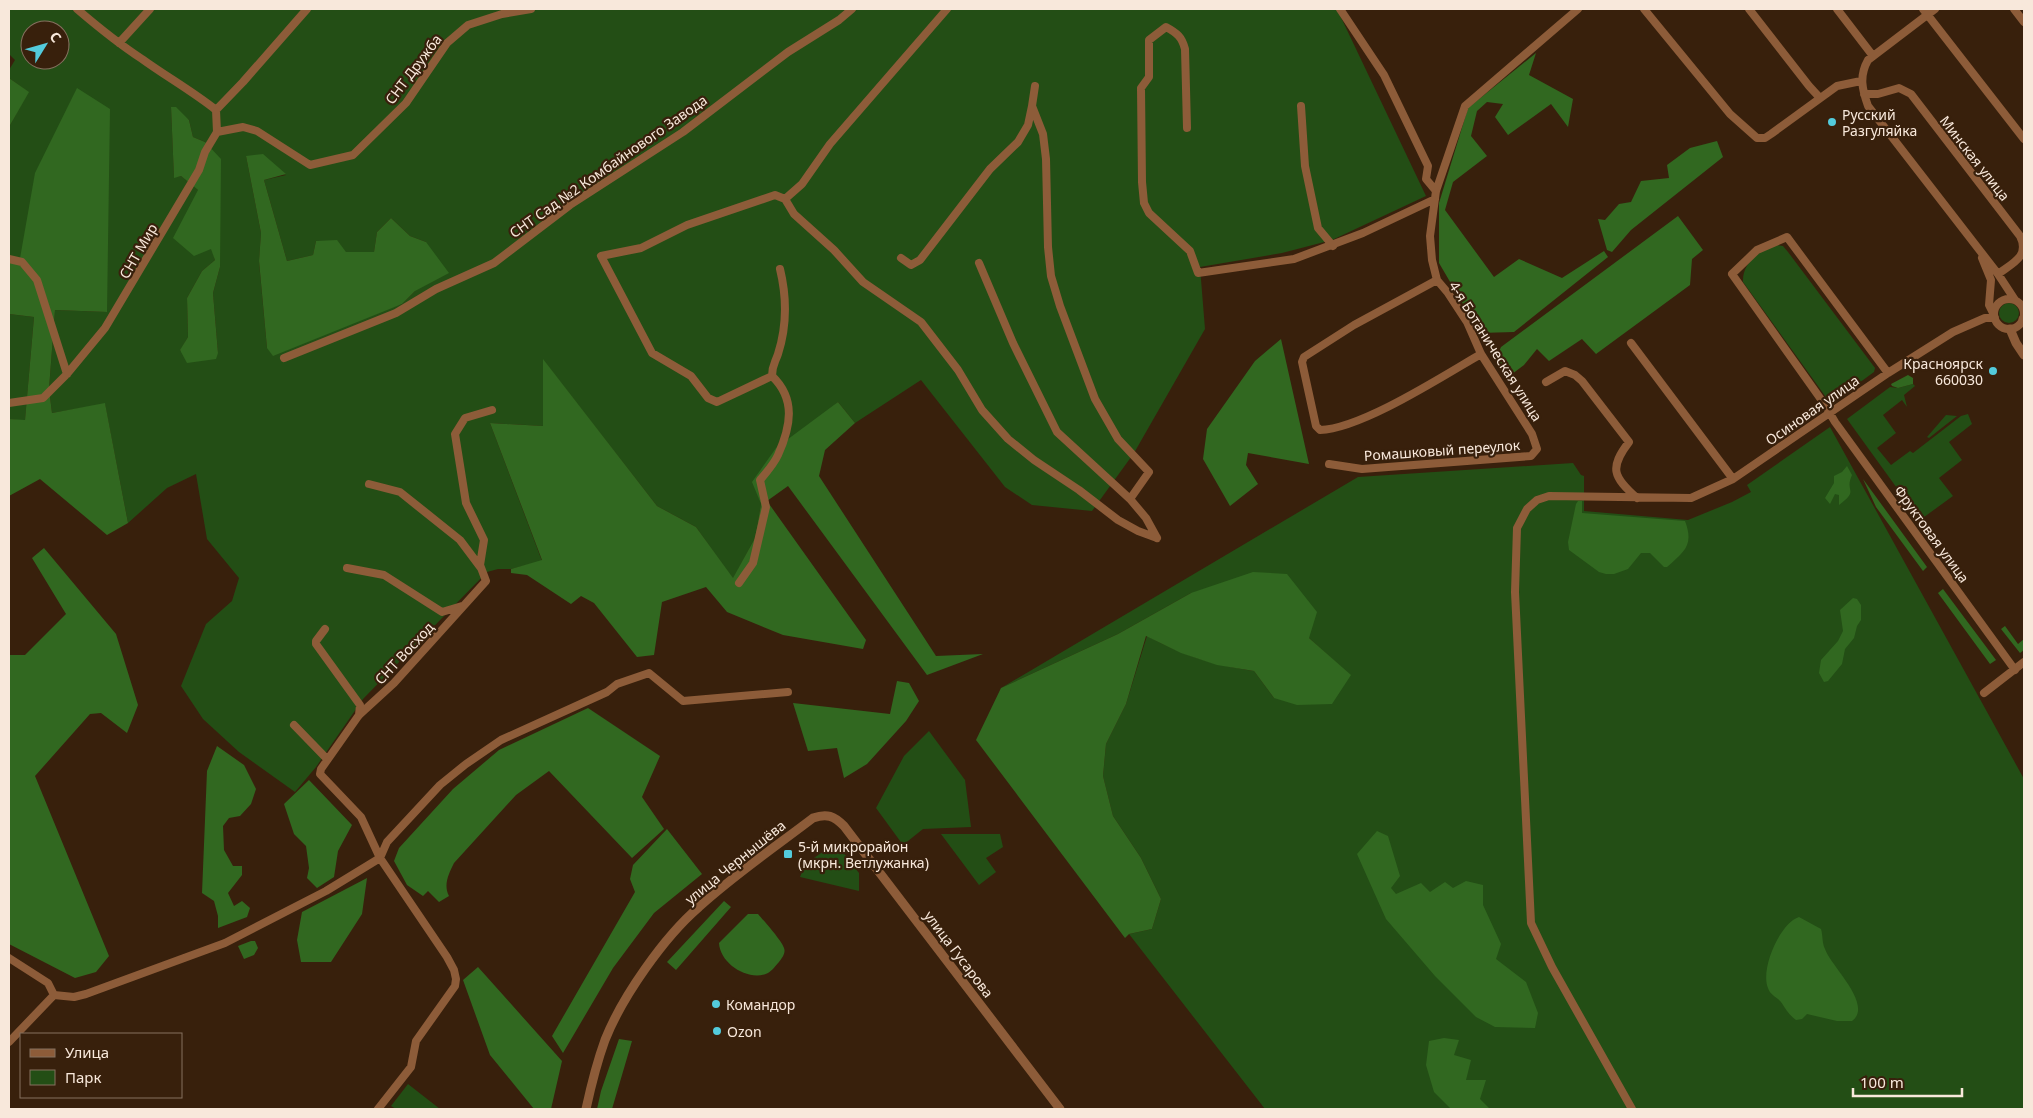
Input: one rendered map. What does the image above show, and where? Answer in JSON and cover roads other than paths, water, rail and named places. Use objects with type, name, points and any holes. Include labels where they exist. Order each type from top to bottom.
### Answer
[{"type":"street","points":[[78,9],[119,43],[169,78],[189,89],[216,110]]},
{"type":"street","points":[[119,43],[150,9]]},
{"type":"street","points":[[217,132],[216,110],[243,82],[306,9]]},
{"type":"street","name":"СНТ Дружба","points":[[217,132],[243,126],[256,131],[310,165],[353,155],[406,103],[447,43],[468,25],[502,14],[531,9]]},
{"type":"street","name":"СНТ Сад №2 Комбайнового Завода","points":[[284,358],[396,314],[436,290],[494,263],[570,205],[683,132],[766,68],[839,20],[852,9]]},
{"type":"street","points":[[785,199],[802,184],[830,144],[947,9]]},
{"type":"street","points":[[1187,128],[1185,49],[1178,33],[1166,27],[1149,40],[1149,76],[1141,88],[1144,203],[1149,212],[1190,251],[1198,273],[1294,259],[1333,246],[1435,195],[1426,179],[1428,166],[1384,75],[1340,9]]},
{"type":"street","name":"4-я Ботаническая улица","points":[[1532,434],[1481,354],[1467,322],[1437,280],[1432,260],[1430,236],[1435,195],[1465,106],[1578,9]]},
{"type":"street","points":[[1644,9],[1730,114],[1757,138],[1765,138],[1837,86],[1861,81]]},
{"type":"street","points":[[1749,9],[1820,98]]},
{"type":"street","points":[[1837,9],[1873,56]]},
{"type":"street","points":[[1936,9],[1926,12],[1868,60],[1863,69],[1861,81],[1868,106],[1980,250],[2020,302],[2024,311],[2024,319],[2019,324],[2010,328],[2001,326],[1994,317],[1989,305],[1990,280],[1980,250]]},
{"type":"street","points":[[2014,9],[2024,22]]},
{"type":"street","points":[[1926,12],[2024,139]]},
{"type":"street","points":[[901,258],[911,265],[920,260],[990,169],[1018,142],[1028,125],[1035,86]]},
{"type":"street","name":"Минская улица","points":[[1864,94],[1878,94],[1899,88],[1911,94],[2020,236],[2024,247],[2021,255],[1998,274]]},
{"type":"street","points":[[1032,106],[1043,134],[1046,159],[1049,257],[1051,276],[1060,306],[1095,399],[1118,439],[1149,472],[1130,499]]},
{"type":"street","points":[[1301,106],[1305,166],[1318,228],[1333,246]]},
{"type":"street","name":"СНТ Мир","points":[[9,403],[43,398],[67,374],[105,328],[199,170],[205,152],[217,132]]},
{"type":"street","points":[[772,376],[717,402],[708,398],[691,376],[652,353],[601,256],[641,248],[688,225],[775,195],[785,199],[794,214],[834,250],[863,282],[921,322],[958,370],[982,410],[1008,439],[1118,520],[1138,531],[1157,538],[1146,518],[1130,499],[1057,432],[1013,343],[979,263]]},
{"type":"street","name":"Фруктовая улица","points":[[1888,373],[1787,237],[1757,250],[1732,274],[1835,422],[2015,670]]},
{"type":"street","points":[[9,259],[22,262],[37,280],[67,374]]},
{"type":"street","points":[[740,583],[753,562],[766,507],[760,480],[778,456],[789,418],[787,396],[772,376],[772,365],[778,356],[786,315],[786,292],[780,269]]},
{"type":"street","points":[[1437,280],[1354,325],[1304,357],[1302,362],[1306,385],[1316,426],[1320,430],[1328,430],[1349,424],[1373,413],[1481,354]]},
{"type":"street","points":[[1994,317],[1995,308],[2000,302],[2007,299],[2020,302]]},
{"type":"street","name":"Осиновая улица","points":[[1632,1109],[1552,967],[1531,923],[1516,592],[1516,528],[1526,509],[1537,500],[1549,496],[1691,498],[1734,479],[1888,373],[1953,332],[1985,318],[1994,317]]},
{"type":"street","points":[[2010,328],[2016,343],[2024,355]]},
{"type":"street","points":[[1631,343],[1734,479]]},
{"type":"street","points":[[1546,382],[1565,371],[1582,381],[1629,442],[1619,455],[1616,466],[1619,480],[1637,498]]},
{"type":"street","name":"СНТ Восход","points":[[327,759],[359,715],[394,682],[486,581],[480,565],[484,540],[466,503],[455,434],[465,418],[492,410]]},
{"type":"street","name":"Ромашковый переулок","points":[[1329,464],[1362,469],[1532,456],[1538,449],[1532,434]]},
{"type":"street","points":[[369,484],[400,492],[460,540],[480,565]]},
{"type":"street","name":"СНТ Восход","points":[[347,568],[384,575],[442,612],[464,606]]},
{"type":"street","points":[[325,629],[316,641],[316,644],[360,705],[359,715]]},
{"type":"street","points":[[1984,693],[2024,662]]},
{"type":"street","points":[[54,995],[74,997],[86,994],[224,943],[326,891],[380,858],[387,842],[440,785],[466,764],[501,740],[607,692],[617,684],[649,673],[683,701],[788,692]]},
{"type":"street","points":[[294,725],[327,759],[320,774],[361,817],[380,858],[447,957],[456,979],[455,986],[416,1041],[411,1067],[378,1109]]},
{"type":"street","name":"улица Чернышёва","points":[[586,1109],[606,1039],[623,1005],[671,936],[698,907],[813,818],[828,814],[836,818]]},
{"type":"street","name":"улица Гусарова","points":[[836,818],[1060,1109]]},
{"type":"street","points":[[9,958],[48,983],[54,995]]},
{"type":"street","points":[[9,1042],[54,995]]},
{"type":"place","name":"Русский Разгуляйка","points":[[1832,122]]},
{"type":"place","name":"Красноярск 660030","points":[[1993,371]]},
{"type":"place","name":"5-й микрорайон (мкрн. Ветлужанка)","points":[[788,854]]},
{"type":"place","name":"Командор","points":[[716,1004]]},
{"type":"place","name":"Ozon","points":[[717,1031]]}]
